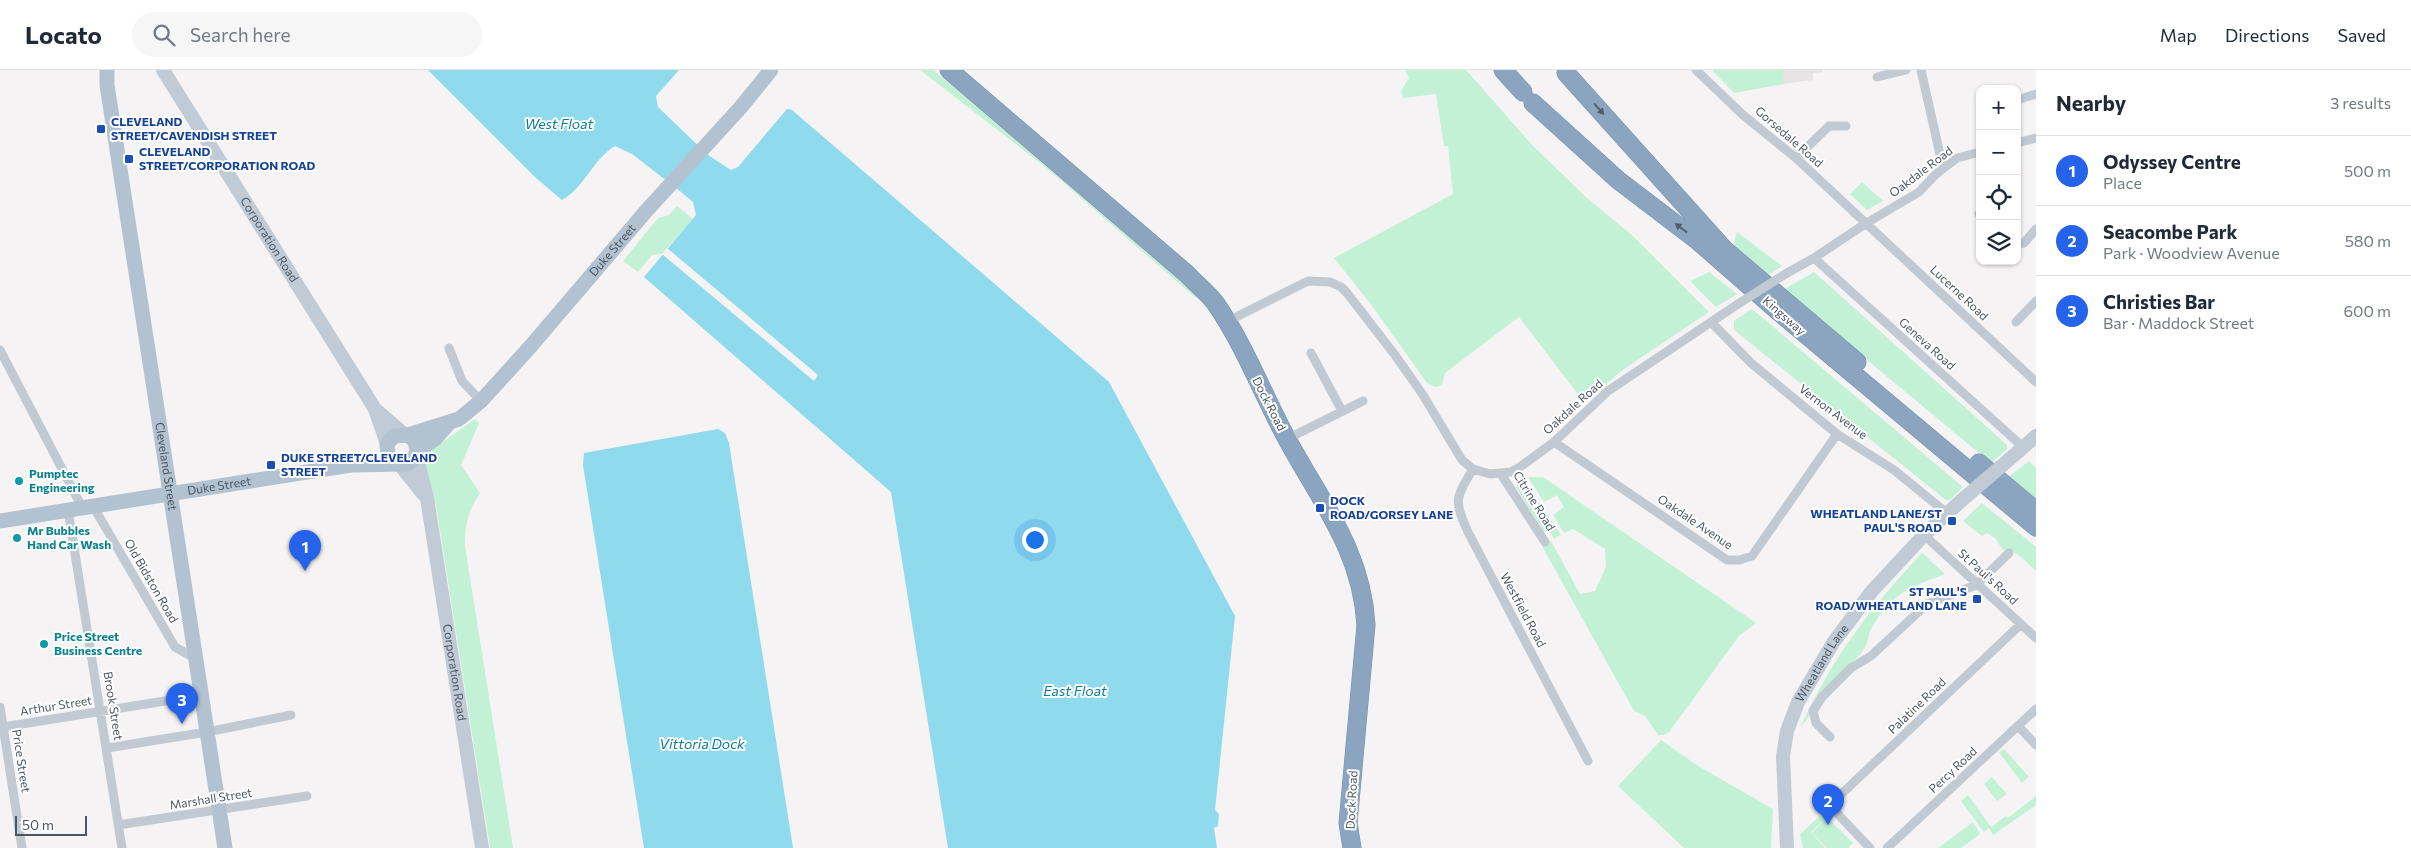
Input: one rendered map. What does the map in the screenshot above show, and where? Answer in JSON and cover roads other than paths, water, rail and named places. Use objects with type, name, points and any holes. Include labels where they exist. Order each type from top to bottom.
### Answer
[{"type":"highway","name":"Dock Road","points":[[949,70],[1187,274],[1215,303],[1287,439],[1323,499],[1352,556],[1364,599],[1366,625],[1348,823],[1352,848]]},
{"type":"highway","name":"Kingsway","points":[[1503,70],[1528,97],[1618,180],[1698,241],[1778,311],[2036,527]]},
{"type":"highway","name":"Kingsway","points":[[1566,73],[1725,250],[2036,511]]},
{"type":"main road","name":"Cleveland Street","points":[[102,70],[107,77],[225,848]]},
{"type":"main road","name":"Corporation Road","points":[[163,70],[375,409],[386,446]]},
{"type":"main road","name":"Duke Street","points":[[406,434],[448,424],[459,419],[481,401],[530,347],[647,210],[741,107],[771,70]]},
{"type":"main road","name":"Corporation Road","points":[[375,409],[406,434]]},
{"type":"main road","name":"Duke Street","points":[[417,453],[448,424]]},
{"type":"main road","points":[[398,465],[411,462],[417,453],[415,441],[406,434],[394,436],[386,446],[388,458],[398,465],[427,498]]},
{"type":"main road","name":"Wheatland Lane","points":[[1787,848],[1783,756],[1787,731],[1798,702],[1833,643],[1872,591],[1924,535],[2036,436]]},
{"type":"main road","name":"Duke Street","points":[[350,465],[386,446]]},
{"type":"main road","name":"Corporation Road","points":[[417,453],[427,498],[482,848]]},
{"type":"main road","name":"Duke Street","points":[[0,521],[350,465],[398,465]]},
{"type":"street","name":"Gorsedale Road","points":[[1696,70],[1743,115],[1796,158],[1865,224]]},
{"type":"street","points":[[1877,77],[1906,70]]},
{"type":"street","points":[[1921,70],[1943,168]]},
{"type":"street","points":[[2021,99],[2036,94]]},
{"type":"street","points":[[1796,158],[1829,126],[1846,126]]},
{"type":"street","points":[[2021,142],[2036,138]]},
{"type":"street","name":"Oakdale Road","points":[[1501,474],[1511,472],[1520,467],[1554,442],[1608,391],[1738,304],[1918,192],[1943,168],[1957,158],[1976,153]]},
{"type":"street","name":"Lucerne Road","points":[[1865,224],[2036,382]]},
{"type":"street","points":[[2021,243],[2036,229]]},
{"type":"street","name":"Geneva Road","points":[[1814,258],[2021,449]]},
{"type":"street","points":[[1226,322],[1308,281],[1319,280],[1341,287],[1395,355],[1423,395],[1452,447],[1462,460],[1472,469],[1501,474]]},
{"type":"street","points":[[2016,322],[2036,301]]},
{"type":"street","name":"Vernon Avenue","points":[[1711,322],[1751,363],[1838,434],[1894,470],[1948,514]]},
{"type":"street","points":[[449,348],[462,382],[481,401]]},
{"type":"street","name":"Old Bidston Road","points":[[0,350],[81,508],[175,647],[196,659]]},
{"type":"street","points":[[1311,353],[1342,411]]},
{"type":"street","points":[[1287,439],[1364,401]]},
{"type":"street","name":"Oakdale Avenue","points":[[1554,442],[1727,560],[1740,560],[1752,556],[1838,434]]},
{"type":"street","name":"Westfield Road","points":[[1472,469],[1457,498],[1457,508],[1588,761]]},
{"type":"street","name":"Citrine Road","points":[[1501,474],[1544,542]]},
{"type":"street","name":"Brook Street","points":[[81,508],[101,711],[122,848]]},
{"type":"street","name":"St Paul's Road","points":[[1924,535],[2036,638]]},
{"type":"street","points":[[1830,737],[1816,723],[1814,711],[1822,697],[1851,668],[1871,656],[1927,604],[1976,584],[2009,552]]},
{"type":"street","name":"Palatine Road","points":[[1870,848],[1832,806],[1833,802],[2021,624]]},
{"type":"street","name":"Arthur Street","points":[[2,723],[101,711],[202,694]]},
{"type":"street","name":"Price Street","points":[[0,707],[22,848]]},
{"type":"street","name":"Percy Road","points":[[1887,848],[2036,709]]},
{"type":"street","points":[[107,748],[207,732],[291,715]]},
{"type":"street","points":[[2018,726],[2036,745]]},
{"type":"street","name":"Marshall Street","points":[[118,825],[307,796]]},
{"type":"water","name":"East Float","points":[[428,70],[679,70],[656,96],[658,107],[708,155],[731,170],[738,167],[787,109],[792,110],[1109,382],[1235,616],[1215,810],[1219,814],[1218,826],[1214,828],[1217,848],[948,848],[891,492],[644,277],[696,215],[693,202],[632,154],[615,146],[601,158],[577,188],[562,200],[536,178]]},
{"type":"water","name":"Vittoria Dock","points":[[718,429],[725,433],[729,443],[793,848],[644,848],[583,465],[584,453]]},
{"type":"place","name":"CLEVELAND STREET/CAVENDISH STREET","points":[[101,129]]},
{"type":"place","name":"CLEVELAND STREET/CORPORATION ROAD","points":[[129,159]]},
{"type":"place","name":"DUKE STREET/CLEVELAND STREET","points":[[271,465]]},
{"type":"place","name":"Pumptec Engineering","points":[[19,481]]},
{"type":"place","name":"DOCK ROAD/GORSEY LANE","points":[[1320,508]]},
{"type":"place","name":"WHEATLAND LANE/ST PAUL'S ROAD","points":[[1952,521]]},
{"type":"place","name":"Mr Bubbles Hand Car Wash","points":[[17,538]]},
{"type":"place","name":"Odyssey Centre","points":[[305,571]]},
{"type":"place","name":"ST PAUL'S ROAD/WHEATLAND LANE","points":[[1977,599]]},
{"type":"place","name":"Price Street Business Centre","points":[[44,644]]},
{"type":"place","name":"Christies Bar","points":[[182,724]]},
{"type":"place","name":"Seacombe Park","points":[[1828,825]]},
{"type":"water label","name":"West Float","points":[[559,124]]}]
